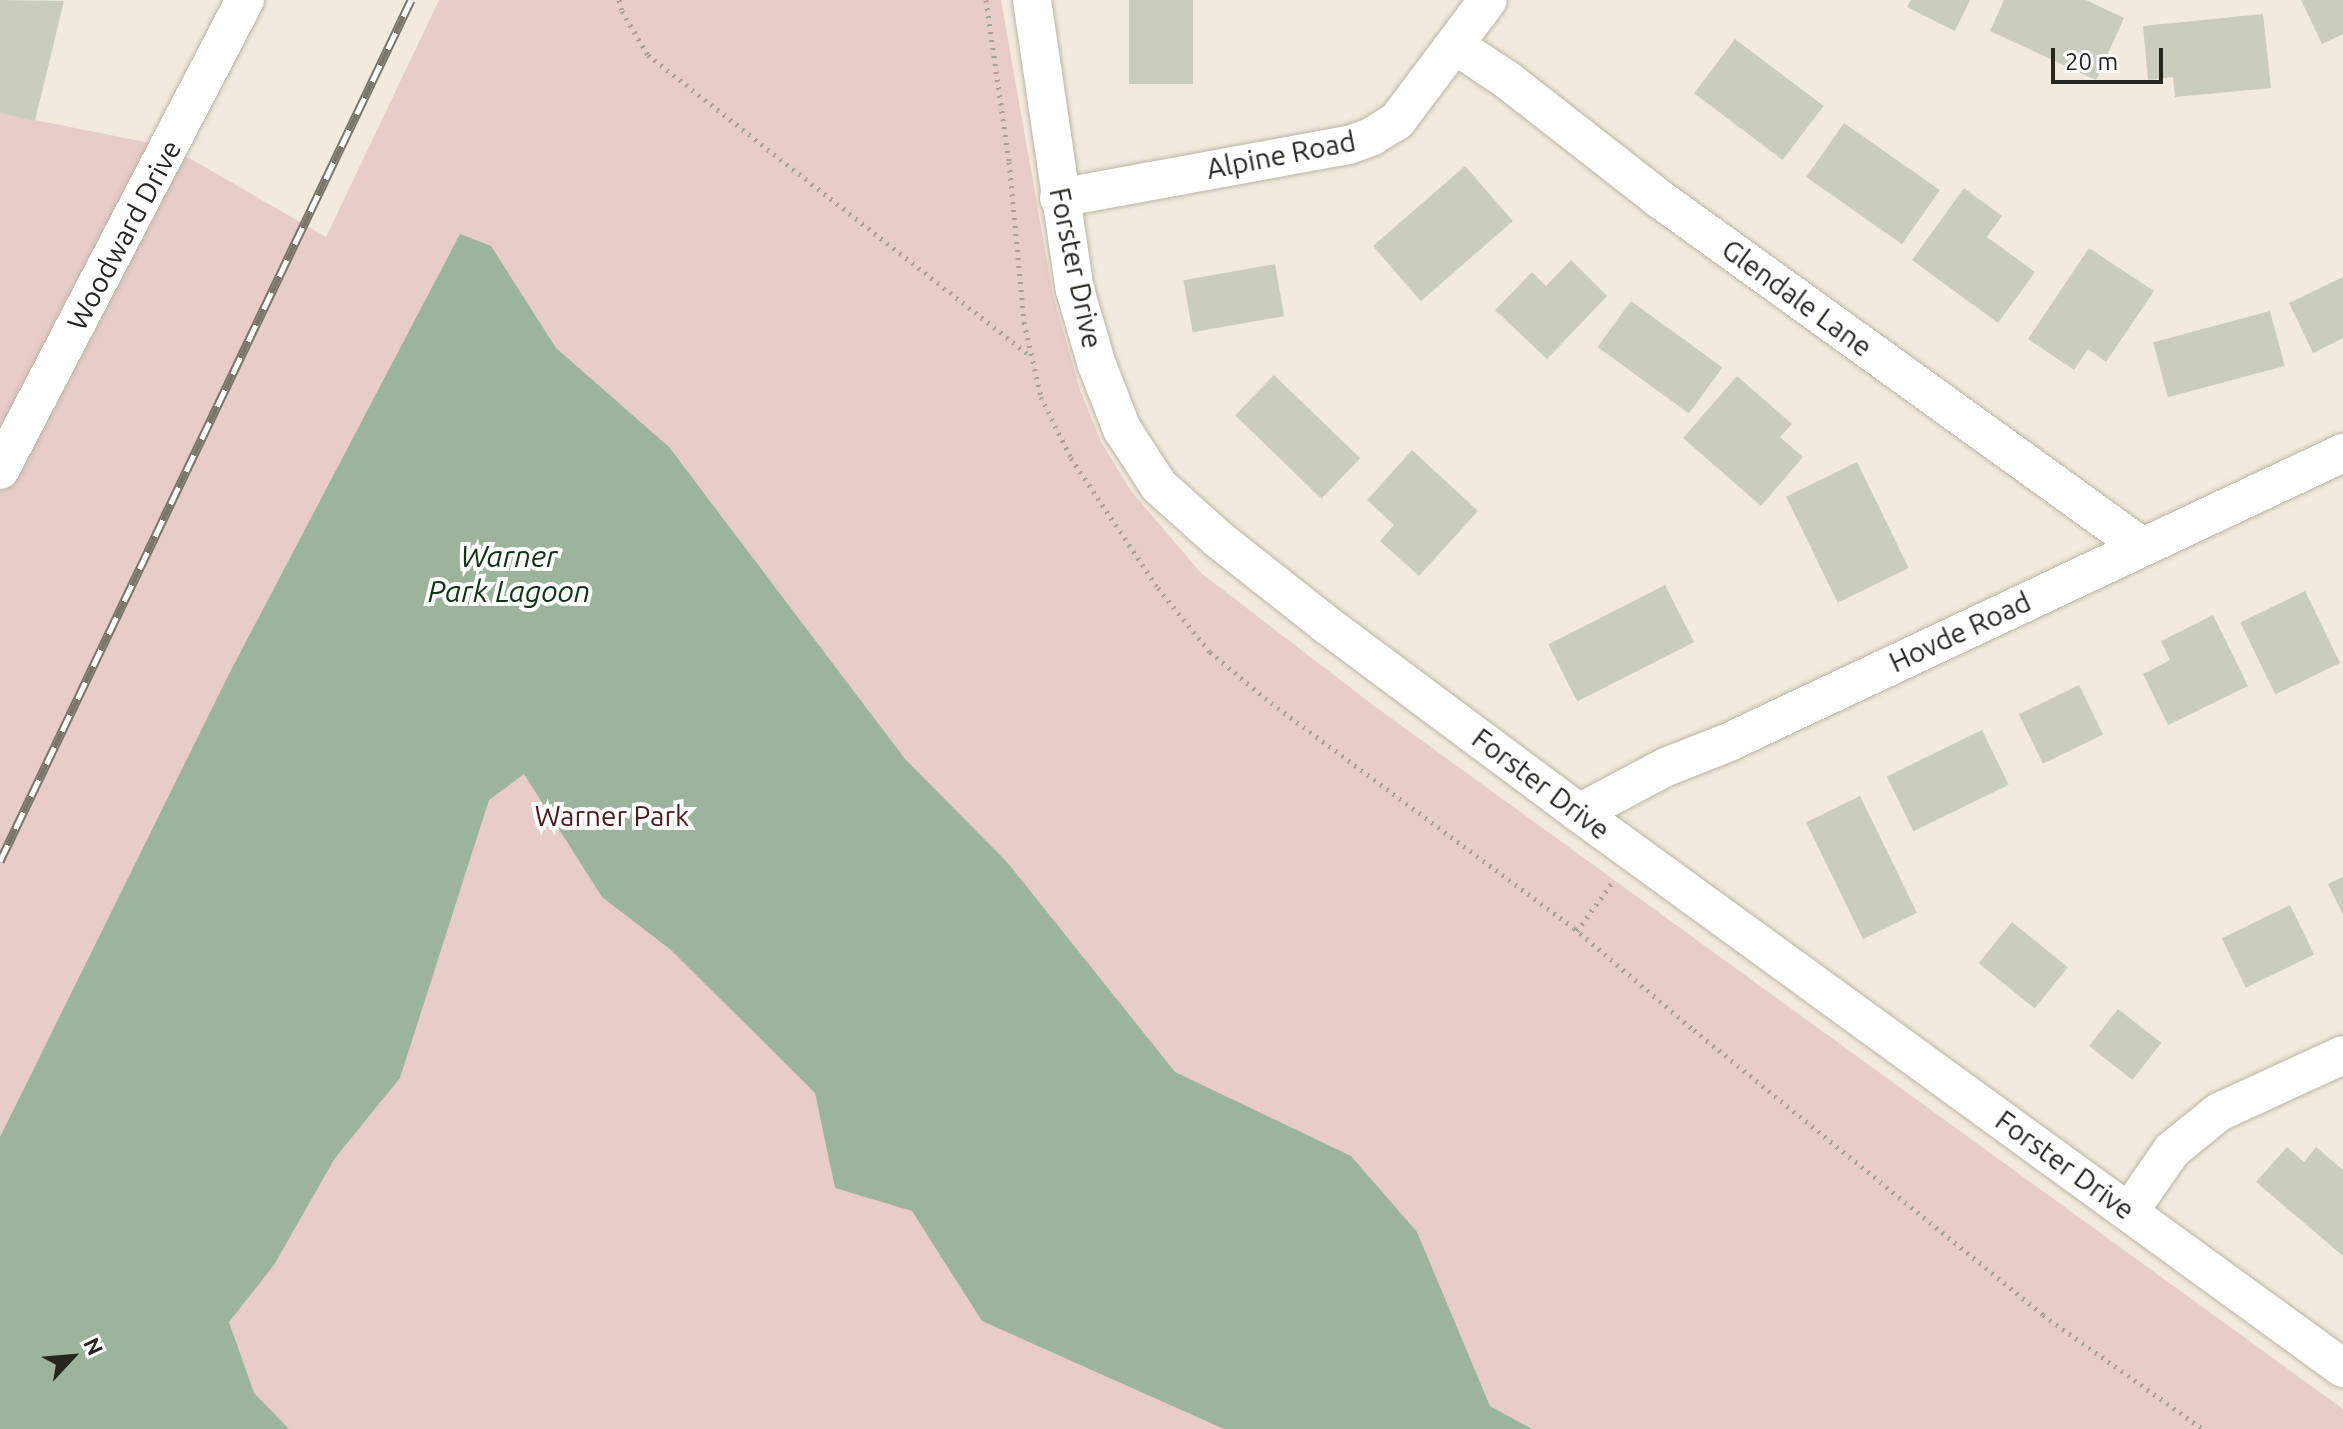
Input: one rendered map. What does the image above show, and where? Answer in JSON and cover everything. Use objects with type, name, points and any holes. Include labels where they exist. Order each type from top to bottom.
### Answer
[{"type":"street","name":"Woodward Drive","points":[[0,470],[245,0]]},
{"type":"street","name":"Forster Drive","points":[[1032,0],[1075,290],[1097,365],[1122,429],[1159,486],[1218,539],[1327,625],[1579,813],[2343,1368]]},
{"type":"street","name":"Alpine Road","points":[[1059,198],[1349,145],[1371,137],[1397,121],[1488,0]]},
{"type":"street","name":"Glendale Lane","points":[[1456,46],[1506,79],[1661,200],[2141,546]]},
{"type":"street","name":"Hovde Road","points":[[1579,813],[1666,767],[1729,742],[2343,453]]},
{"type":"street","points":[[2129,1212],[2172,1150],[2219,1112],[2343,1055]]},
{"type":"path","points":[[619,0],[622,11],[648,55],[1032,357]]},
{"type":"path","points":[[986,0],[1009,162],[1024,322],[1041,397],[1071,458],[1158,588],[1210,652],[1271,703],[1577,931],[2043,1315],[2203,1429]]},
{"type":"path","points":[[1577,931],[1633,853]]},
{"type":"green space","name":"Warner Park","points":[[439,0],[1001,0],[1053,295],[1080,390],[1101,442],[1131,491],[1201,573],[1373,705],[2343,1409],[2343,1429],[0,1429],[0,113],[170,147],[326,237]]},
{"type":"water","name":"Warner Park Lagoon","points":[[460,234],[491,246],[556,348],[669,447],[905,759],[1007,862],[1175,1072],[1351,1156],[1417,1232],[1490,1406],[1532,1429],[1224,1429],[982,1321],[912,1211],[835,1188],[815,1093],[671,950],[602,897],[524,774],[489,800],[400,1078],[335,1158],[274,1265],[229,1322],[254,1393],[289,1429],[0,1429],[0,1137],[229,674]]},
{"type":"building","points":[[0,0],[64,1],[35,121],[0,113]]},
{"type":"building","points":[[1129,0],[1193,0],[1193,84],[1129,84]]},
{"type":"building","points":[[1911,0],[1970,0],[1955,31],[1907,7]]},
{"type":"building","points":[[2004,0],[2086,0],[2124,18],[2096,80],[1990,31]]},
{"type":"building","points":[[2301,0],[2343,0],[2343,34],[2322,44]]},
{"type":"building","points":[[2263,14],[2271,88],[2175,97],[2173,77],[2148,80],[2143,26]]},
{"type":"building","points":[[1735,39],[1824,106],[1783,160],[1694,93]]},
{"type":"building","points":[[1844,123],[1940,190],[1902,244],[1806,177]]},
{"type":"building","points":[[1465,166],[1513,221],[1421,301],[1373,246]]},
{"type":"building","points":[[1964,188],[2002,216],[1987,237],[2035,272],[1998,323],[1912,260]]},
{"type":"building","points":[[2089,248],[2154,291],[2106,362],[2088,349],[2074,370],[2028,339]]},
{"type":"building","points":[[1571,260],[1607,296],[1547,359],[1495,310],[1532,272],[1546,286]]},
{"type":"building","points":[[1275,264],[1284,316],[1193,332],[1183,280]]},
{"type":"building","points":[[2343,277],[2343,338],[2313,353],[2289,303]]},
{"type":"building","points":[[1631,301],[1722,367],[1689,414],[1597,347]]},
{"type":"building","points":[[2270,311],[2285,366],[2168,397],[2153,342]]},
{"type":"building","points":[[1274,375],[1360,458],[1321,499],[1235,415]]},
{"type":"building","points":[[1737,376],[1792,424],[1780,437],[1803,457],[1761,506],[1683,438]]},
{"type":"building","points":[[1412,450],[1478,511],[1419,576],[1380,541],[1394,525],[1367,500]]},
{"type":"building","points":[[1857,462],[1909,568],[1838,603],[1786,497]]},
{"type":"building","points":[[1665,585],[1694,642],[1577,701],[1548,644]]},
{"type":"building","points":[[2305,591],[2340,663],[2275,694],[2240,623]]},
{"type":"building","points":[[2213,615],[2248,686],[2168,725],[2143,674],[2170,660],[2161,641]]},
{"type":"building","points":[[2079,685],[2103,734],[2043,764],[2019,714]]},
{"type":"building","points":[[1982,730],[2009,785],[1913,831],[1887,776]]},
{"type":"building","points":[[1860,796],[1917,913],[1863,939],[1806,822]]},
{"type":"building","points":[[2343,877],[2343,915],[2328,884]]},
{"type":"building","points":[[2290,905],[2314,954],[2246,988],[2222,938]]},
{"type":"building","points":[[2012,922],[2068,967],[2035,1008],[1979,963]]},
{"type":"building","points":[[2118,1009],[2161,1043],[2132,1080],[2089,1046]]},
{"type":"building","points":[[2287,1147],[2304,1162],[2316,1147],[2343,1170],[2343,1256],[2256,1182]]},
{"type":"railway","points":[[0,861],[411,0]]}]
